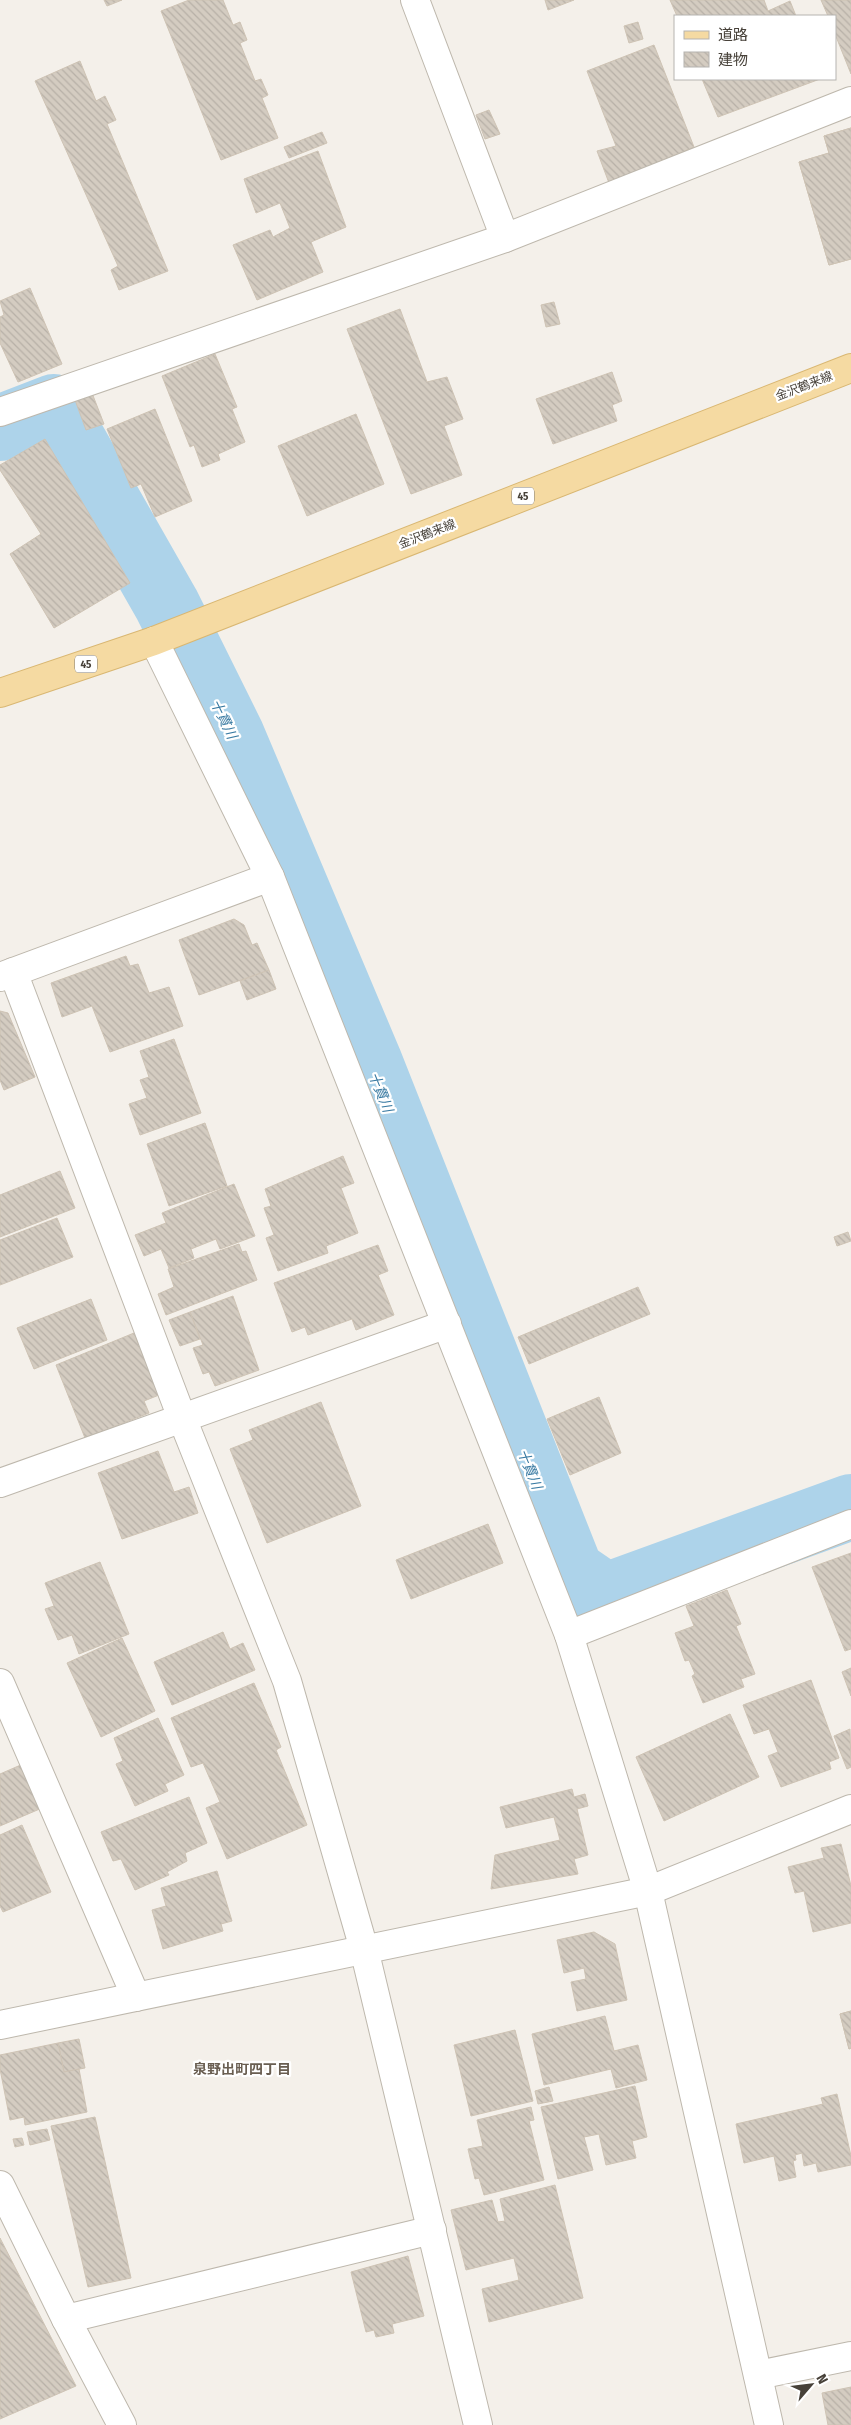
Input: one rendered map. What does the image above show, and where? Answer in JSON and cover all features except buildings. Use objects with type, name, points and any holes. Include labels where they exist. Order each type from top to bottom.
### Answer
[{"type":"main road","name":"金沢鶴来線","points":[[0,693],[174,633],[851,368]]},
{"type":"street","points":[[415,0],[505,238]]},
{"type":"street","points":[[0,412],[505,238],[851,101]]},
{"type":"street","points":[[174,633],[569,1635],[648,1891],[769,2425]]},
{"type":"street","points":[[270,877],[7,974],[287,1681],[364,1949],[478,2425]]},
{"type":"street","points":[[0,1483],[447,1324]]},
{"type":"street","points":[[569,1635],[851,1524]]},
{"type":"street","points":[[0,1683],[136,1997]]},
{"type":"street","points":[[0,2025],[648,1891],[851,1808]]},
{"type":"street","points":[[0,2185],[66,2319],[122,2425]]},
{"type":"street","points":[[66,2319],[432,2230]]},
{"type":"street","points":[[758,2375],[851,2356]]},
{"type":"waterway","name":"十貫川","points":[[0,428],[54,407],[167,605],[232,736],[369,1061],[571,1572],[606,1596],[851,1507]]},
{"type":"district","name":"泉野出町四丁目","points":[[242,2069]]}]
